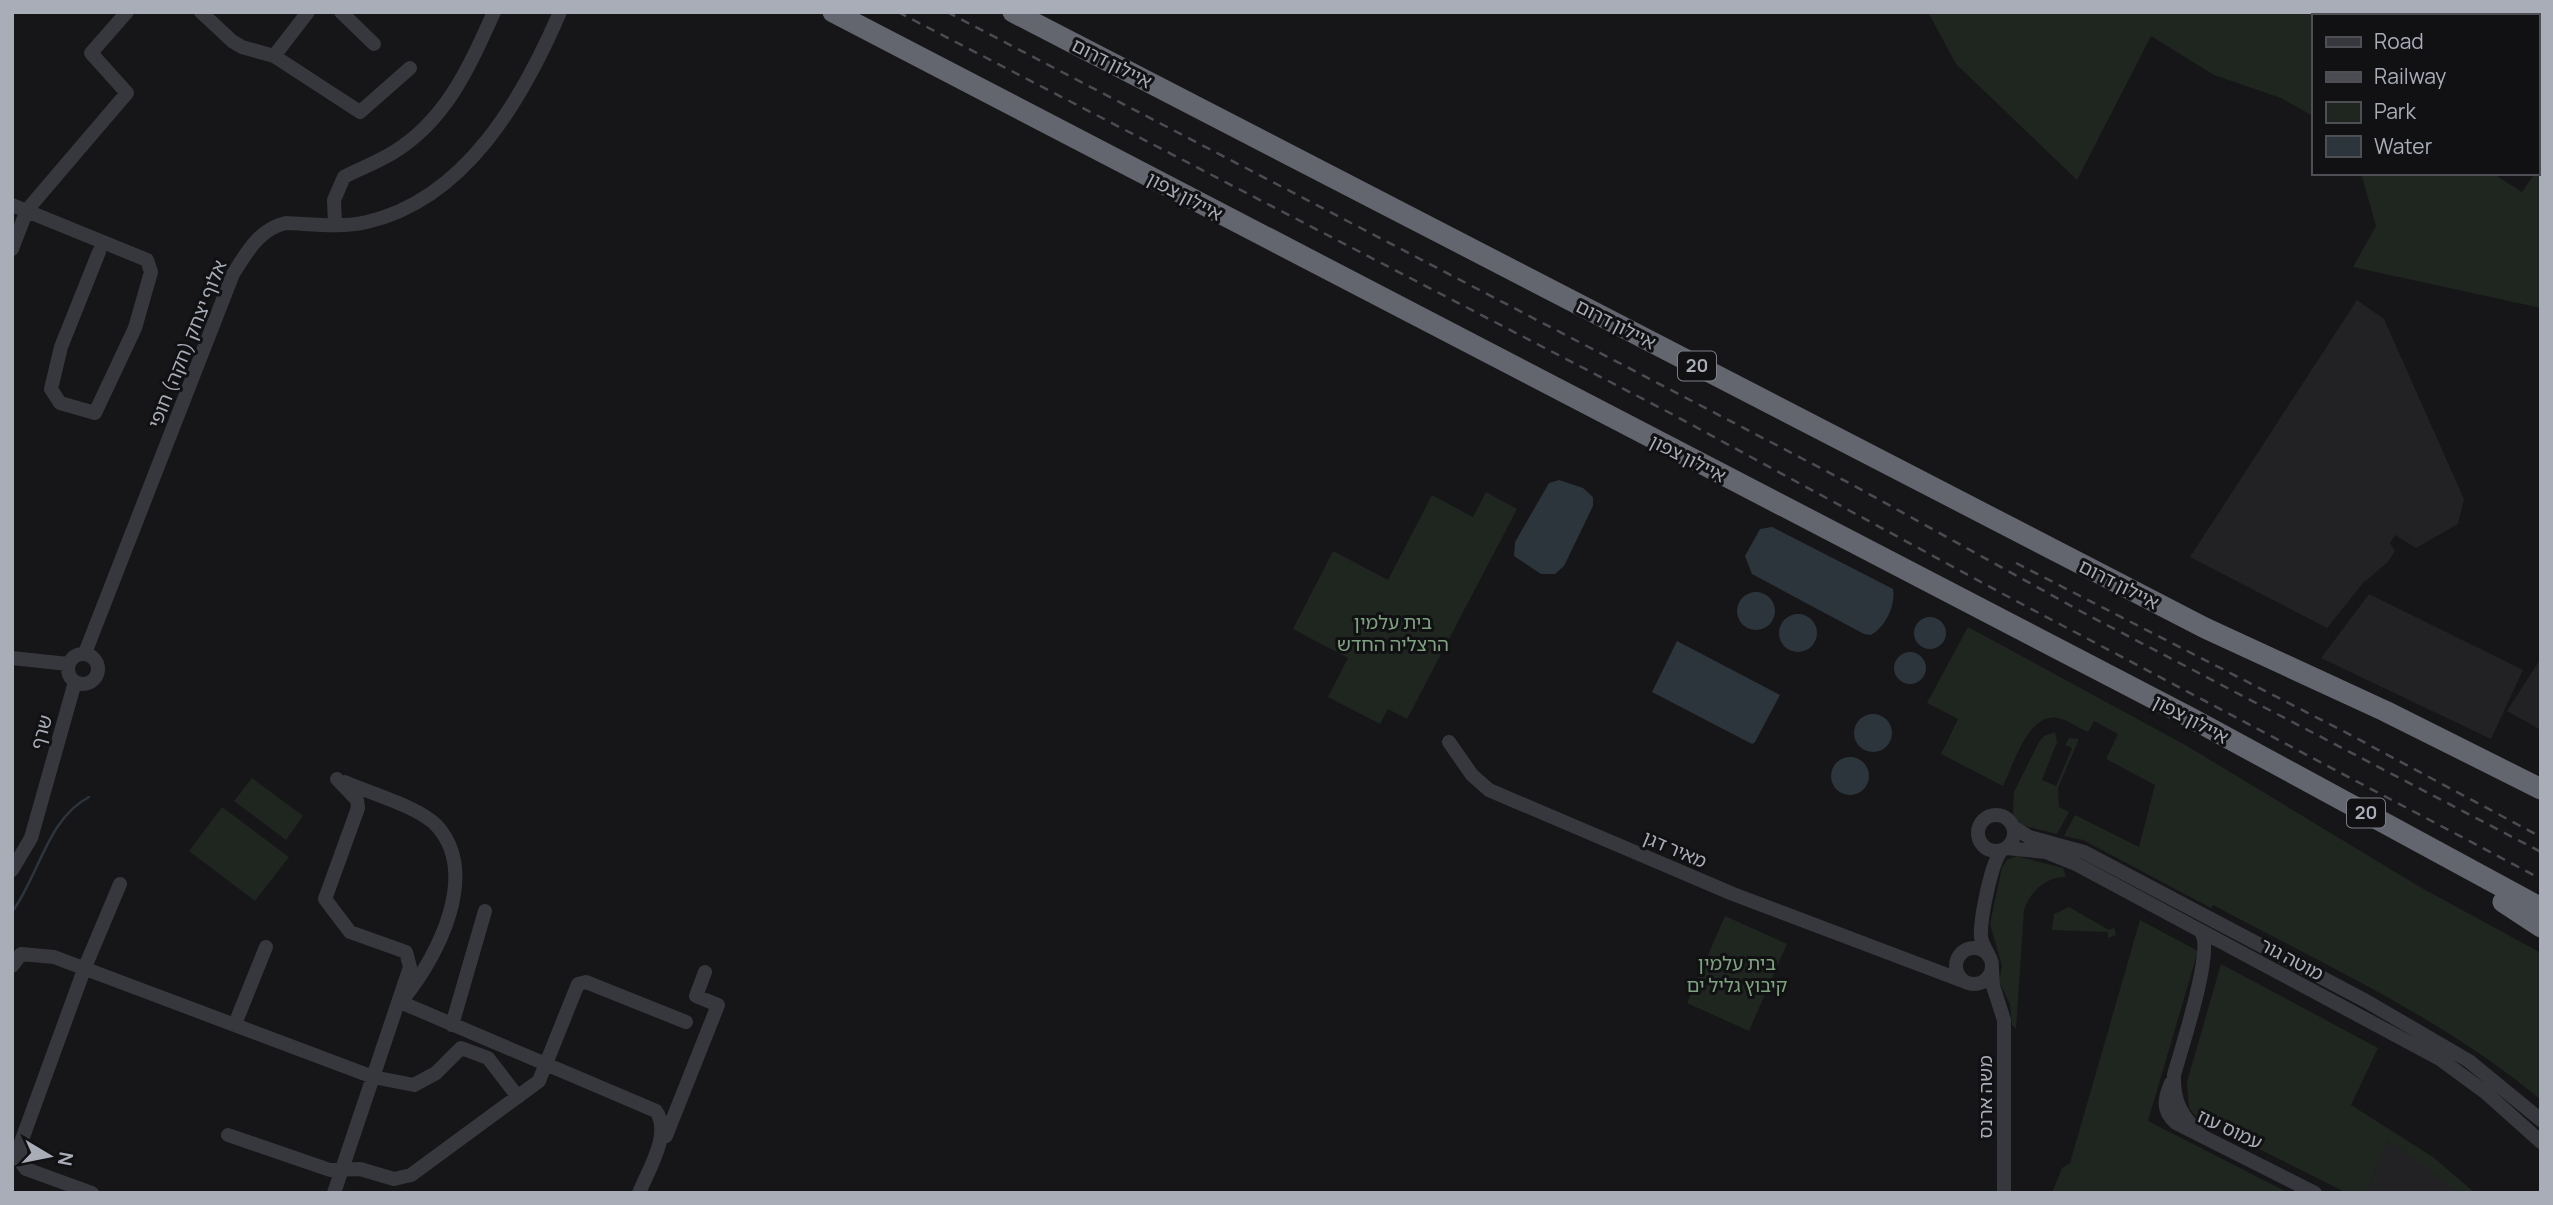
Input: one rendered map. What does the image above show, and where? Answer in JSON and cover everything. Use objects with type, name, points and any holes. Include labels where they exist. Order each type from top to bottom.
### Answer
[{"type":"highway","name":"איילון צפון","points":[[833,12],[2191,718],[2541,908]]},
{"type":"highway","name":"איילון דרום","points":[[1013,12],[2205,628],[2385,711],[2541,789]]},
{"type":"highway","name":"איילון דרום","points":[[2333,687],[2541,797]]},
{"type":"highway","points":[[2385,711],[2541,778]]},
{"type":"highway","points":[[2191,718],[2541,919]]},
{"type":"highway","points":[[2455,870],[2541,927]]},
{"type":"street","points":[[12,249],[27,210],[127,93],[91,53],[127,12]]},
{"type":"street","points":[[201,12],[242,47],[274,55],[360,112],[410,68]]},
{"type":"street","points":[[274,55],[308,12]]},
{"type":"street","points":[[341,12],[374,44]]},
{"type":"street","points":[[335,224],[334,200],[344,177],[394,152],[438,115],[466,75],[494,12]]},
{"type":"street","name":"אלוף יצחק (חקה) חופי","points":[[85,653],[233,274],[261,235],[274,226],[365,222],[401,211],[430,194],[467,163],[508,111],[544,49],[560,12]]},
{"type":"street","points":[[12,205],[147,260],[151,272],[135,328],[95,413],[61,403],[51,389],[61,346],[99,252]]},
{"type":"street","points":[[85,653],[97,661],[97,675],[88,683],[75,682],[69,674],[68,664],[73,657],[85,653]]},
{"type":"street","points":[[12,659],[68,664]]},
{"type":"street","name":"שרף","points":[[12,870],[31,838],[75,682]]},
{"type":"street","name":"מאיר דגן","points":[[1449,742],[1472,775],[1489,790],[1733,894],[1968,983]]},
{"type":"street","points":[[400,1002],[420,978],[439,939],[452,900],[455,864],[446,838],[436,825],[424,816],[337,779],[357,800],[358,808],[325,893],[327,904],[342,924],[406,952],[424,949],[439,939]]},
{"type":"street","points":[[1981,843],[1990,850],[2004,849],[2013,839],[2013,827],[2006,818],[1988,817],[1978,831],[1982,880],[1965,951],[1956,967],[1968,983],[1998,1003]]},
{"type":"street","name":"מוטה גור","points":[[2013,827],[2029,837],[2084,852],[2214,941],[2241,937],[2434,1040],[2494,1079],[2541,1120]]},
{"type":"street","name":"מוטה גור","points":[[2004,849],[2046,852],[2076,864],[2214,941],[2440,1059],[2496,1101],[2541,1142]]},
{"type":"street","name":"משה ארנס","points":[[2004,849],[1995,859],[1982,930],[1982,942],[1991,963],[2004,1020],[2004,1193]]},
{"type":"street","points":[[92,1193],[26,1169],[20,1161],[20,1145],[85,967],[120,884]]},
{"type":"street","points":[[452,1025],[485,911]]},
{"type":"street","name":"עמוס עוז","points":[[2214,941],[2166,1095],[2166,1110],[2176,1123],[2315,1193]]},
{"type":"street","points":[[235,1024],[266,947]]},
{"type":"street","points":[[1965,951],[1977,949],[1991,963],[1983,982],[1968,983]]},
{"type":"street","name":"מאיר דגן","points":[[1908,961],[1940,960],[1965,951]]},
{"type":"street","points":[[334,1193],[400,1002],[410,967],[406,952]]},
{"type":"street","points":[[12,966],[21,954],[54,957],[373,1077],[414,1085],[436,1073],[461,1048],[488,1058],[518,1097]]},
{"type":"street","points":[[641,1193],[718,1005],[696,996],[705,972]]},
{"type":"street","points":[[228,1135],[330,1170],[360,1169],[394,1180],[411,1175],[539,1081],[578,984],[582,982],[686,1022]]},
{"type":"street","points":[[400,1002],[656,1111],[662,1124],[662,1134],[641,1193]]},
{"type":"shaded area","points":[[2357,300],[2384,319],[2464,499],[2458,524],[2416,548],[2395,535],[2390,543],[2395,551],[2388,562],[2363,583],[2327,628],[2190,557]]},
{"type":"shaded area","points":[[2369,594],[2523,670],[2491,739],[2321,658]]},
{"type":"shaded area","points":[[2541,658],[2541,730],[2507,711]]},
{"type":"shaded area","points":[[2388,1139],[2450,1183],[2460,1193],[2366,1193]]},
{"type":"green space","points":[[1928,12],[2465,14],[2312,14],[2312,115],[2281,98],[2214,75],[2151,36],[2077,180],[1956,64]]},
{"type":"green space","points":[[2541,165],[2541,308],[2353,267],[2376,226],[2362,175],[2495,175],[2522,192],[2534,175],[2539,175]]},
{"type":"green space","name":"בית עלמין הרצליה החדש","points":[[1486,492],[1517,509],[1407,719],[1388,709],[1380,724],[1328,697],[1348,658],[1293,629],[1333,551],[1388,580],[1432,495],[1473,517]]},
{"type":"green space","points":[[1968,627],[2187,746],[2420,887],[2541,953],[2541,1100],[2464,1043],[2382,994],[2083,840],[2064,836],[2075,815],[2139,847],[2155,785],[2106,759],[2118,734],[2094,721],[2088,732],[2062,719],[2047,718],[2038,723],[2023,742],[2003,786],[1941,754],[1958,719],[1927,703]]},
{"type":"green space","points":[[2055,732],[2057,742],[2042,780],[2056,786],[2072,748],[2065,745],[2069,738],[2079,739],[2058,788],[2059,807],[2069,812],[2057,834],[2021,825],[2013,814],[2014,792],[2039,742],[2044,736]]},
{"type":"green space","points":[[252,778],[303,816],[286,840],[234,801]]},
{"type":"green space","points":[[222,807],[289,857],[255,901],[189,851]]},
{"type":"green space","points":[[2017,856],[2063,868],[2066,877],[2052,879],[2040,886],[2030,897],[2024,910],[2016,1029],[2012,1025],[2010,1004],[1999,982],[2002,966],[1990,924],[2002,867],[2008,859]]},
{"type":"green space","points":[[2069,907],[2109,930],[2114,927],[2116,935],[2108,938],[2108,932],[2052,930],[2054,914]]},
{"type":"green space","name":"בית עלמין קיבוץ גליל ים","points":[[1725,916],[1787,944],[1749,1031],[1687,1003]]},
{"type":"green space","points":[[2140,920],[2198,951],[2148,1121],[2289,1193],[2052,1193],[2062,1168],[2070,1163]]},
{"type":"green space","points":[[2221,964],[2378,1048],[2351,1105],[2433,1157],[2475,1193],[2460,1193],[2388,1140],[2366,1193],[2347,1193],[2197,1118],[2189,1108],[2187,1082]]},
{"type":"water","points":[[1559,480],[1583,488],[1593,497],[1593,506],[1564,566],[1555,574],[1541,574],[1514,556],[1515,542],[1549,483]]},
{"type":"water","points":[[1772,527],[1893,589],[1891,609],[1881,627],[1871,635],[1864,634],[1752,574],[1745,556],[1760,529]]},
{"type":"water","points":[[1756,592],[1770,597],[1775,611],[1770,625],[1756,630],[1742,625],[1737,611],[1742,597]]},
{"type":"water","points":[[1798,614],[1812,619],[1817,633],[1812,647],[1798,652],[1784,647],[1779,633],[1784,619]]},
{"type":"water","points":[[1930,617],[1941,622],[1946,633],[1941,644],[1930,649],[1919,644],[1914,633],[1919,622]]},
{"type":"water","points":[[1677,641],[1780,695],[1755,742],[1752,744],[1652,692]]},
{"type":"water","points":[[1910,652],[1921,657],[1926,668],[1921,679],[1910,684],[1899,679],[1894,668],[1899,657]]},
{"type":"water","points":[[1873,714],[1887,719],[1892,733],[1887,747],[1873,752],[1859,747],[1854,733],[1859,719]]},
{"type":"water","points":[[1850,757],[1864,762],[1869,776],[1864,790],[1850,795],[1836,790],[1831,776],[1836,762]]},
{"type":"waterway","points":[[12,912],[63,819],[89,797]]},
{"type":"railway","points":[[898,12],[1670,413],[2003,594],[2541,879]]},
{"type":"railway","points":[[947,12],[1851,484],[2082,612],[2541,852]]},
{"type":"railway","points":[[2016,563],[2343,731],[2541,837]]}]
